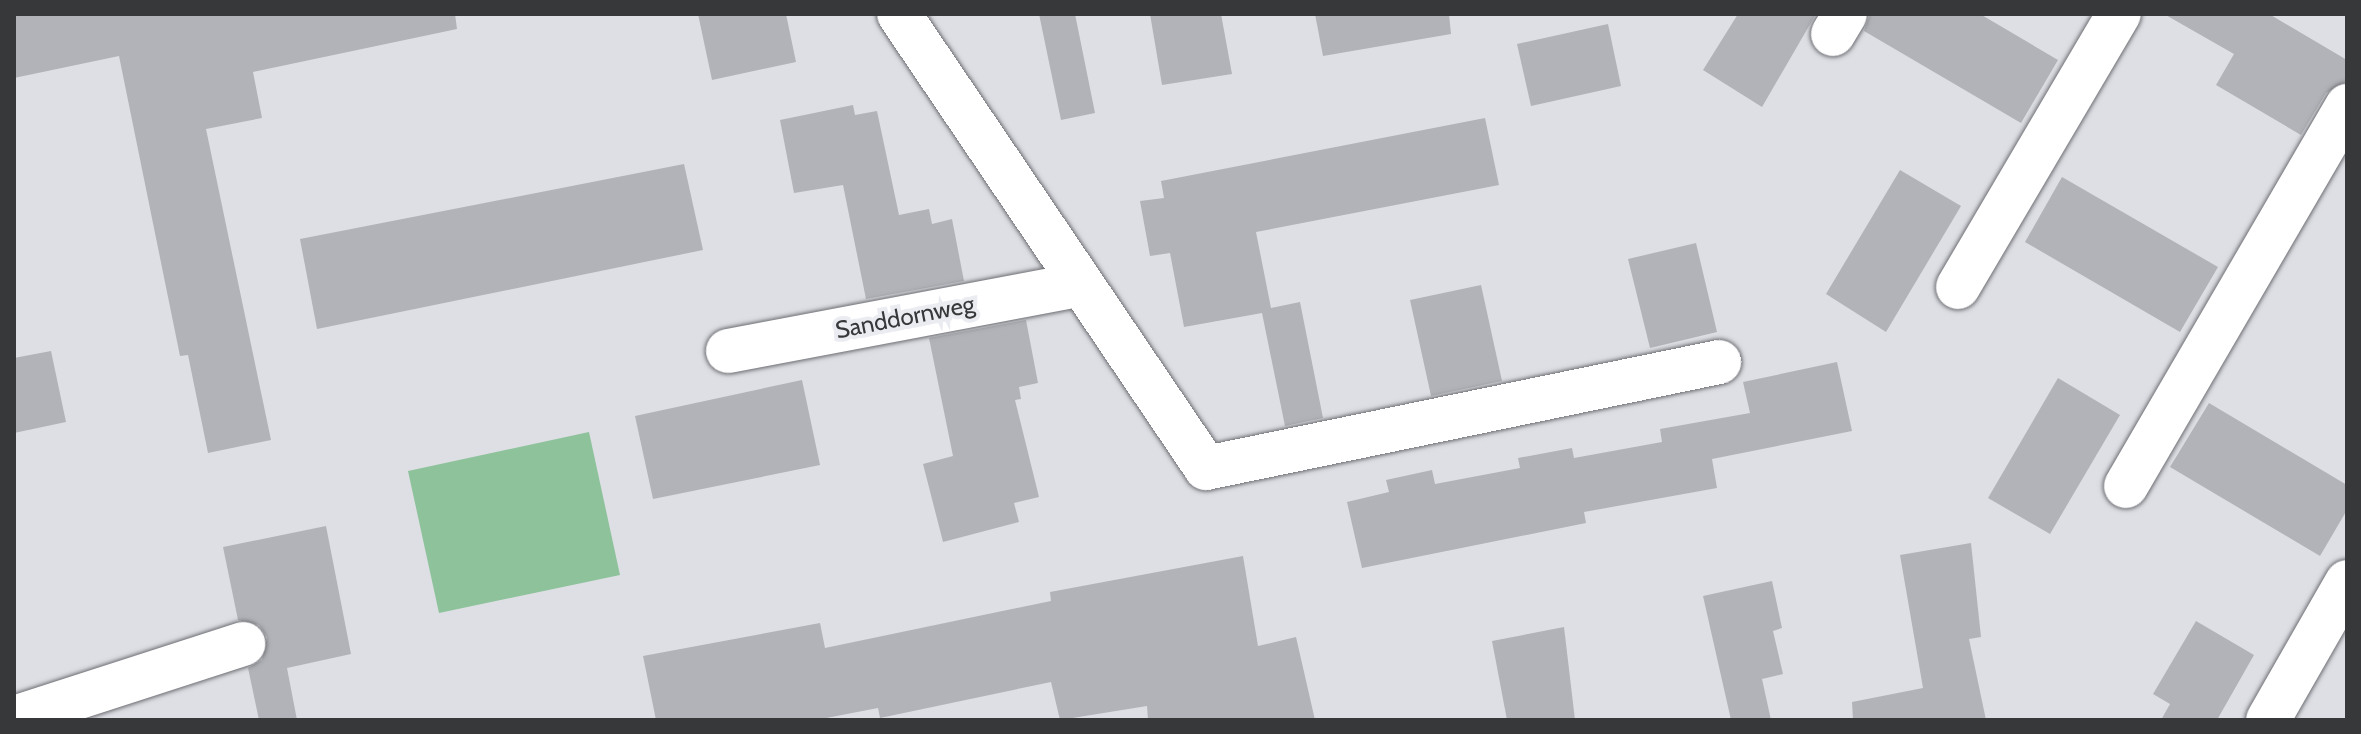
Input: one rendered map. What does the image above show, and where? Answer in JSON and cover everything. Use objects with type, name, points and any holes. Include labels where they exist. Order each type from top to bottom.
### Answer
[{"type":"street","points":[[899,14],[1206,468],[1719,362]]},
{"type":"street","points":[[1958,287],[2119,14]]},
{"type":"street","points":[[2126,486],[2347,106]]},
{"type":"street","name":"Sanddornweg","points":[[728,351],[1081,284]]},
{"type":"street","points":[[2268,720],[2347,582]]},
{"type":"street","points":[[14,718],[243,644]]},
{"type":"green space","points":[[589,432],[620,575],[439,613],[408,471]]},
{"type":"building","points":[[14,14],[455,14],[457,29],[253,72],[262,118],[206,129],[271,440],[208,453],[188,355],[180,356],[119,56],[14,78]]},
{"type":"building","points":[[698,14],[786,14],[796,62],[712,80]]},
{"type":"building","points":[[1039,14],[1075,14],[1095,113],[1061,120]]},
{"type":"building","points":[[1150,14],[1221,14],[1232,74],[1162,85]]},
{"type":"building","points":[[1315,14],[1449,14],[1451,34],[1323,56]]},
{"type":"building","points":[[1738,14],[1816,14],[1762,107],[1703,70]]},
{"type":"building","points":[[1870,14],[1980,14],[2058,60],[2021,123],[1864,31]]},
{"type":"building","points":[[2164,14],[2269,14],[2347,60],[2347,81],[2326,93],[2301,135],[2216,85],[2234,54]]},
{"type":"building","points":[[1608,24],[1621,86],[1531,106],[1517,44]]},
{"type":"building","points":[[853,105],[855,115],[877,111],[899,215],[929,209],[932,224],[952,219],[964,281],[866,299],[843,185],[794,193],[780,120]]},
{"type":"building","points":[[1485,118],[1499,185],[1256,232],[1271,308],[1300,302],[1323,418],[1285,426],[1262,313],[1184,327],[1170,253],[1150,256],[1140,201],[1164,198],[1161,181]]},
{"type":"building","points":[[684,164],[703,250],[317,329],[300,239]]},
{"type":"building","points":[[1900,170],[1961,206],[1886,332],[1826,294]]},
{"type":"building","points":[[2062,177],[2218,267],[2180,332],[2025,242]]},
{"type":"building","points":[[1696,243],[1717,332],[1650,348],[1628,259]]},
{"type":"building","points":[[1481,285],[1502,381],[1431,396],[1410,300]]},
{"type":"building","points":[[1026,320],[1038,383],[1019,387],[1021,399],[1015,400],[1039,497],[1014,503],[1019,522],[943,542],[923,464],[953,456],[929,338]]},
{"type":"building","points":[[51,351],[66,422],[14,433],[14,358]]},
{"type":"building","points":[[1837,362],[1852,431],[1712,459],[1717,488],[1584,512],[1586,523],[1362,568],[1347,502],[1389,492],[1386,480],[1432,470],[1435,484],[1520,468],[1518,458],[1572,448],[1574,458],[1662,442],[1660,429],[1750,413],[1743,382]]},
{"type":"building","points":[[2058,378],[2120,415],[2050,534],[1988,498]]},
{"type":"building","points":[[802,380],[820,465],[653,499],[635,416]]},
{"type":"building","points":[[2209,403],[2347,485],[2347,510],[2320,556],[2170,467]]},
{"type":"building","points":[[326,526],[351,654],[287,668],[297,720],[259,720],[248,668],[262,660],[267,637],[259,625],[238,620],[223,547]]},
{"type":"building","points":[[1971,543],[1981,637],[1969,639],[1986,720],[1853,720],[1852,702],[1923,688],[1900,555]]},
{"type":"building","points":[[1243,556],[1258,646],[1296,637],[1315,720],[1148,720],[1147,706],[1060,720],[1051,682],[880,718],[878,708],[816,720],[656,720],[643,656],[820,623],[825,648],[1051,601],[1050,592]]},
{"type":"building","points":[[1772,581],[1782,628],[1773,631],[1783,674],[1762,679],[1771,720],[1731,720],[1703,596]]},
{"type":"building","points":[[2196,621],[2254,655],[2217,720],[2161,720],[2170,704],[2153,694]]},
{"type":"building","points":[[1564,627],[1575,720],[1507,720],[1492,641]]}]
